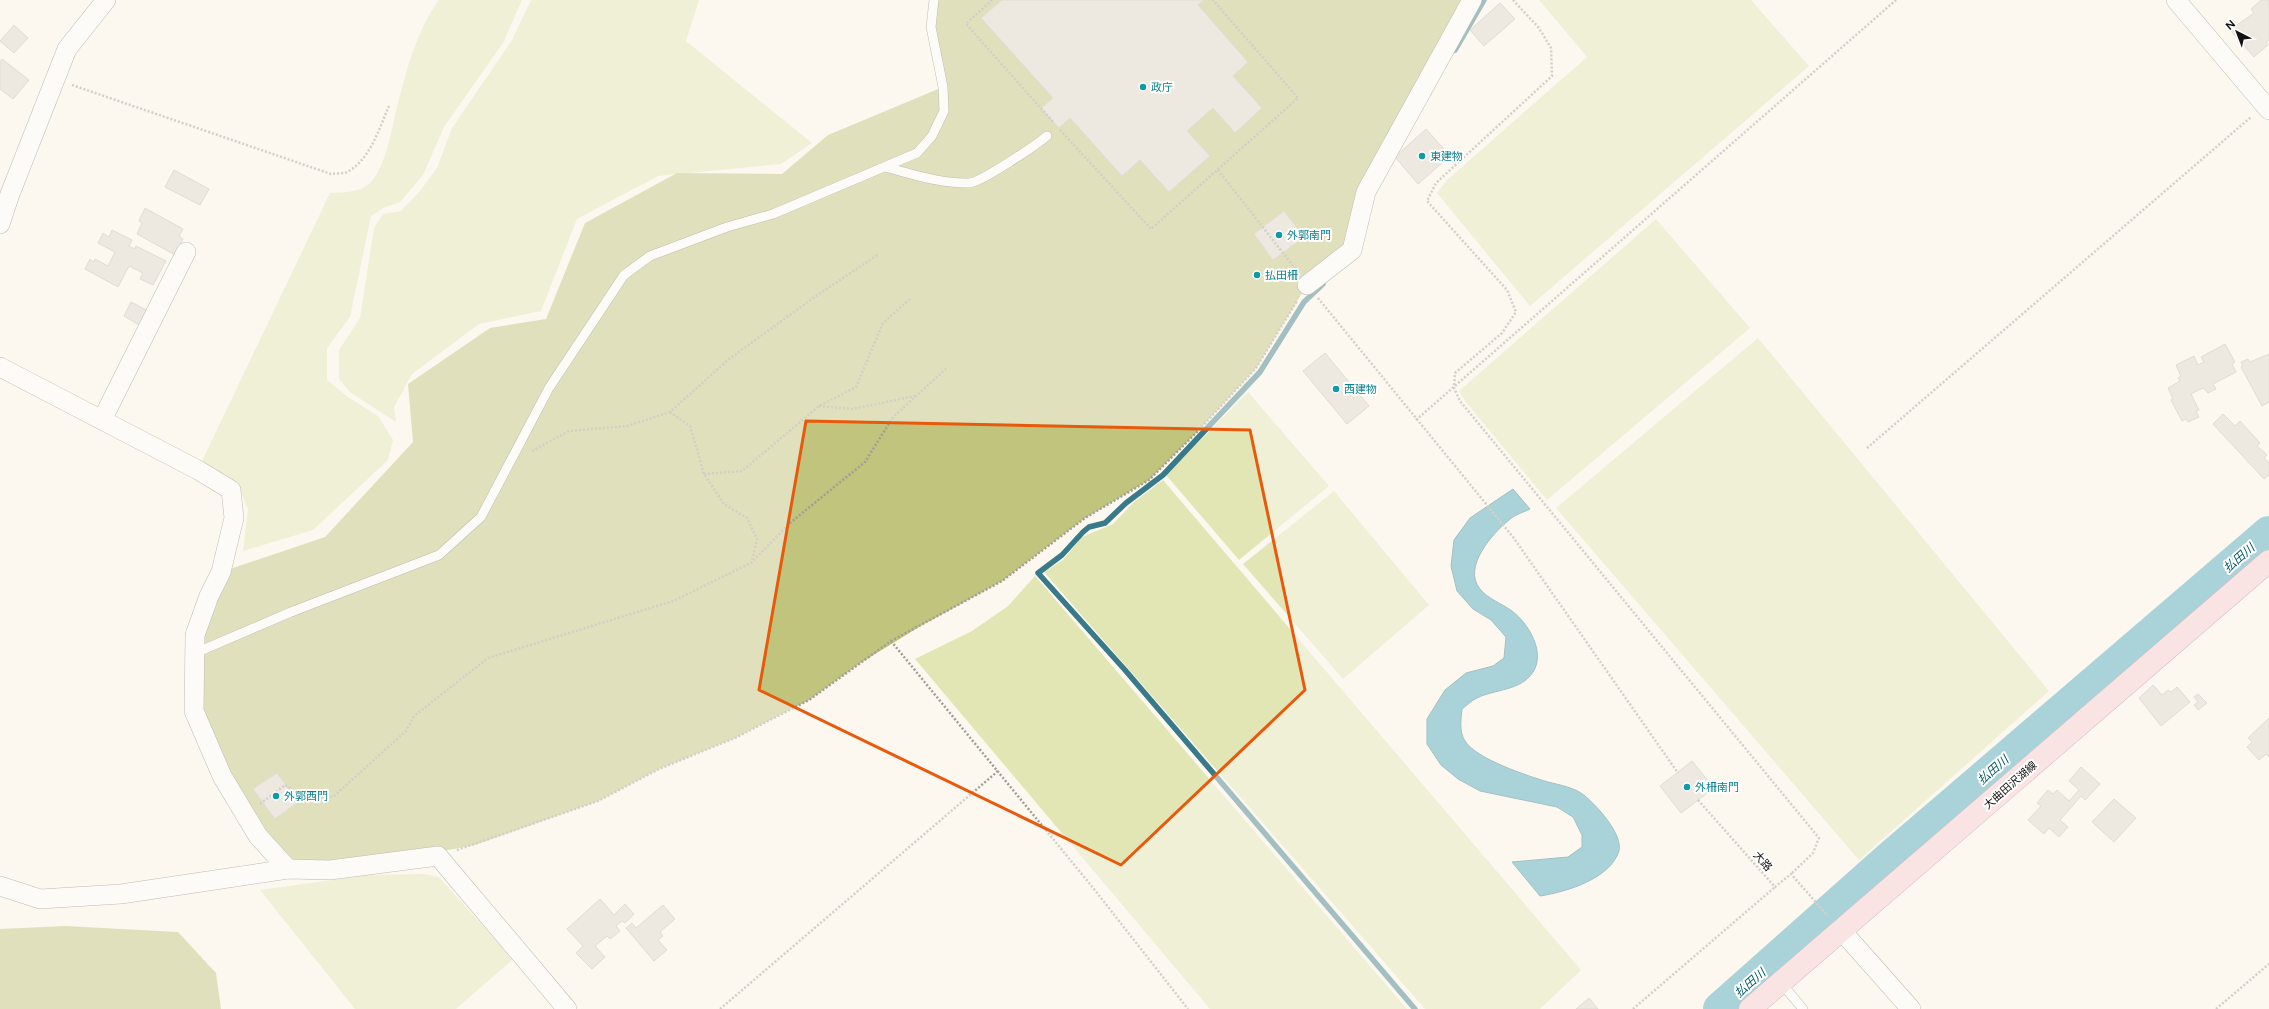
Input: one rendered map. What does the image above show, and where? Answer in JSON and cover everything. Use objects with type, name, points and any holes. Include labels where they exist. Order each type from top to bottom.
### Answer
[{"type":"main road","name":"大曲田沢湖線","points":[[1750,1009],[2269,561]]},
{"type":"street","points":[[0,224],[54,78],[67,49],[106,0]]},
{"type":"street","points":[[1307,285],[1352,250],[1366,192],[1472,0]]},
{"type":"street","points":[[2176,0],[2268,106]]},
{"type":"street","points":[[102,420],[186,252]]},
{"type":"street","points":[[0,367],[198,470],[231,490],[234,518],[221,572],[209,596],[195,636],[193,654],[194,711],[210,752],[258,836],[288,869]]},
{"type":"street","points":[[0,886],[40,899],[121,894],[288,869],[330,870],[438,856],[567,1009]]},
{"type":"street","points":[[1841,930],[1911,1009]]},
{"type":"lane","points":[[193,654],[291,612],[439,555],[481,517],[549,388],[624,275],[650,256],[727,227],[773,214],[917,154],[932,136],[944,111],[943,87],[931,27],[934,0]]},
{"type":"lane","points":[[885,167],[926,178],[970,184],[1029,151],[1047,136]]},
{"type":"lane","points":[[1781,983],[1803,1009]]},
{"type":"path","points":[[992,0],[966,24],[1151,229],[1298,98],[1213,0]]},
{"type":"path","points":[[1454,388],[1455,373],[1502,333],[1516,312],[1507,290],[1427,201],[1436,183],[1552,76],[1551,48],[1539,28],[1513,0]]},
{"type":"path","points":[[1416,420],[1896,0]]},
{"type":"path","points":[[54,78],[331,174],[346,173],[357,165],[370,148],[389,106]]},
{"type":"path","points":[[1867,448],[2268,106]]},
{"type":"path","points":[[1218,170],[1281,248],[1307,285],[1477,496],[1512,537],[1678,772]]},
{"type":"path","points":[[527,456],[532,451],[569,431],[627,426],[670,412],[729,359],[816,296],[879,254]]},
{"type":"path","points":[[438,856],[598,801],[659,769],[735,738],[809,700],[891,641],[1002,581],[1085,518],[1149,480],[1256,368],[1307,285]]},
{"type":"path","points":[[704,474],[742,471],[819,406],[856,387],[883,323],[911,298]]},
{"type":"path","points":[[245,814],[285,785],[309,798],[333,797],[406,731],[414,716],[488,658],[673,601],[751,563],[790,523],[865,462],[893,417],[947,368]]},
{"type":"path","name":"大路","points":[[1454,388],[1460,402],[1819,838],[1813,853],[1791,874],[1774,887],[1698,800]]},
{"type":"path","points":[[819,406],[852,409],[917,396]]},
{"type":"path","points":[[670,412],[690,426],[704,474],[724,504],[747,518],[757,539],[751,563]]},
{"type":"path","points":[[891,641],[1094,889],[1188,1009]]},
{"type":"path","points":[[720,1009],[998,771]]},
{"type":"path","points":[[1791,874],[1818,904]]},
{"type":"path","points":[[1634,1009],[1774,887]]},
{"type":"path","points":[[2216,1009],[2269,964]]},
{"type":"highlighted area","points":[[806,421],[1250,430],[1305,690],[1121,865],[759,690]]},
{"type":"green space","points":[[439,0],[522,0],[503,43],[444,127],[423,175],[400,202],[383,208],[371,216],[350,317],[327,348],[327,380],[348,397],[378,416],[393,440],[388,460],[313,530],[243,551],[248,509],[240,490],[202,461],[330,193],[352,191],[367,186],[381,167],[408,67],[424,25]]},
{"type":"green space","points":[[531,0],[699,0],[686,41],[812,143],[781,164],[658,176],[577,219],[541,311],[479,324],[412,374],[394,407],[396,422],[351,393],[339,379],[339,350],[360,318],[374,228],[383,214],[401,211],[420,191],[437,168],[452,128],[512,40]]},
{"type":"green space","points":[[934,0],[1472,0],[1366,192],[1352,250],[1307,285],[1256,368],[1198,431],[1149,480],[1085,518],[1002,581],[919,627],[859,664],[809,700],[735,738],[659,769],[598,801],[475,845],[384,862],[288,869],[211,752],[193,654],[221,572],[325,537],[413,442],[408,384],[490,328],[546,319],[585,223],[677,173],[782,174],[828,135],[943,87],[931,27]]},
{"type":"green space","points":[[1539,0],[1751,0],[1809,66],[1530,306],[1437,193],[1447,180],[1587,57]]},
{"type":"green space","points":[[1656,219],[1750,328],[1547,500],[1465,401],[1459,391]]},
{"type":"green space","points":[[1758,338],[2049,691],[1859,860],[1556,508]]},
{"type":"green space","points":[[1248,392],[1329,486],[1239,560],[1166,475]]},
{"type":"green space","points":[[1163,480],[1581,970],[1540,1009],[1425,1009],[1044,572],[1063,560],[1082,537],[1113,524],[1134,502]]},
{"type":"green space","points":[[1334,491],[1429,605],[1343,679],[1243,564]]},
{"type":"green space","points":[[1035,576],[1407,1009],[1210,1009],[915,659],[972,631],[1008,606]]},
{"type":"green space","points":[[425,874],[439,877],[513,959],[456,1009],[355,1009],[260,890],[368,875]]},
{"type":"green space","points":[[66,926],[178,932],[216,973],[221,1009],[0,1009],[0,929]]},
{"type":"water","points":[[1513,489],[1530,509],[1511,518],[1488,542],[1477,561],[1475,580],[1483,592],[1512,611],[1524,623],[1533,638],[1536,647],[1536,664],[1533,672],[1522,683],[1477,698],[1462,709],[1462,734],[1465,741],[1471,748],[1503,766],[1548,782],[1568,787],[1581,793],[1596,806],[1608,821],[1617,837],[1619,844],[1619,851],[1614,861],[1607,869],[1597,876],[1574,887],[1540,896],[1512,862],[1568,857],[1582,847],[1582,835],[1573,817],[1557,807],[1480,791],[1458,779],[1441,765],[1427,744],[1427,719],[1445,690],[1466,673],[1493,666],[1504,658],[1506,637],[1491,620],[1473,609],[1457,591],[1451,566],[1454,540],[1470,518]]},
{"type":"building","name":"政庁","points":[[1002,0],[1204,0],[1198,5],[1248,62],[1233,76],[1262,108],[1235,133],[1213,108],[1187,131],[1210,156],[1169,192],[1140,160],[1122,176],[1070,118],[1059,128],[1041,108],[1053,98],[981,18]]},
{"type":"building","points":[[2261,0],[2269,0],[2269,40],[2266,42],[2268,45],[2254,57],[2230,30],[2254,13],[2251,9]]},
{"type":"building","points":[[1500,3],[1515,19],[1484,46],[1470,30]]},
{"type":"building","points":[[14,25],[28,38],[14,53],[0,41]]},
{"type":"building","points":[[2,59],[29,80],[13,99],[0,89],[0,62]]},
{"type":"building","name":"東建物","points":[[1426,129],[1450,156],[1418,184],[1395,157]]},
{"type":"building","points":[[174,170],[209,189],[200,205],[165,187]]},
{"type":"building","points":[[145,208],[183,229],[179,236],[183,239],[175,255],[137,234],[142,223],[139,221]]},
{"type":"building","name":"外郭南門","points":[[1284,211],[1304,237],[1273,260],[1254,234]]},
{"type":"building","points":[[112,230],[132,240],[129,246],[135,249],[136,246],[166,261],[153,285],[140,279],[143,273],[129,266],[118,287],[85,269],[90,259],[94,262],[95,259],[108,266],[115,252],[98,243],[103,233],[109,237]]},
{"type":"building","points":[[131,302],[148,311],[141,326],[124,316]]},
{"type":"building","points":[[2225,344],[2235,362],[2232,364],[2236,372],[2213,384],[2216,389],[2208,393],[2203,388],[2191,394],[2199,410],[2196,411],[2199,417],[2188,422],[2186,419],[2182,421],[2171,400],[2173,399],[2168,388],[2180,381],[2178,378],[2181,376],[2176,365],[2194,356],[2198,365],[2204,362],[2201,357]]},
{"type":"building","name":"西建物","points":[[1325,353],[1369,406],[1347,424],[1303,371]]},
{"type":"building","points":[[2269,354],[2269,402],[2262,406],[2241,367],[2243,366],[2241,362],[2248,359],[2250,362]]},
{"type":"building","points":[[2223,414],[2235,426],[2240,421],[2260,443],[2257,446],[2267,455],[2264,458],[2269,463],[2269,475],[2264,479],[2213,424]]},
{"type":"building","points":[[2153,685],[2162,695],[2168,690],[2171,692],[2177,687],[2190,702],[2161,726],[2139,698]]},
{"type":"building","points":[[2198,694],[2207,703],[2198,710],[2194,705],[2198,702],[2194,697]]},
{"type":"building","points":[[2269,718],[2269,757],[2266,754],[2259,760],[2247,747],[2252,742],[2248,738]]},
{"type":"building","name":"外柵南門","points":[[1692,761],[1714,788],[1681,813],[1660,786]]},
{"type":"building","points":[[2081,767],[2100,784],[2085,800],[2081,796],[2060,820],[2068,827],[2059,837],[2049,828],[2044,834],[2028,820],[2041,806],[2037,803],[2048,790],[2053,794],[2057,790],[2069,801],[2079,790],[2069,781]]},
{"type":"building","name":"外郭西門","points":[[277,773],[298,802],[275,819],[253,789]]},
{"type":"building","points":[[2114,799],[2136,818],[2114,842],[2092,822]]},
{"type":"building","points":[[600,899],[614,915],[625,904],[634,914],[625,923],[622,921],[616,926],[620,931],[610,939],[607,936],[595,946],[605,957],[592,969],[576,953],[583,946],[567,929]]},
{"type":"building","points":[[663,905],[675,919],[660,932],[663,936],[658,940],[667,950],[654,961],[626,928],[632,923],[636,928]]},
{"type":"building","points":[[1589,998],[1598,1009],[1576,1009]]},
{"type":"waterway","points":[[1455,50],[1484,0]]},
{"type":"waterway","points":[[1323,284],[1304,302],[1260,372],[1163,475],[1126,503],[1105,523],[1089,527],[1062,555],[1038,573],[1125,670],[1415,1009]]},
{"type":"waterway","name":"払田川","points":[[1720,1009],[1890,858],[2269,533]]},
{"type":"place","name":"政庁","points":[[1143,87]]},
{"type":"place","name":"東建物","points":[[1422,156]]},
{"type":"place","name":"外郭南門","points":[[1279,235]]},
{"type":"place","name":"払田柵","points":[[1257,275]]},
{"type":"place","name":"西建物","points":[[1336,389]]},
{"type":"place","name":"外柵南門","points":[[1687,787]]},
{"type":"place","name":"外郭西門","points":[[276,796]]}]
